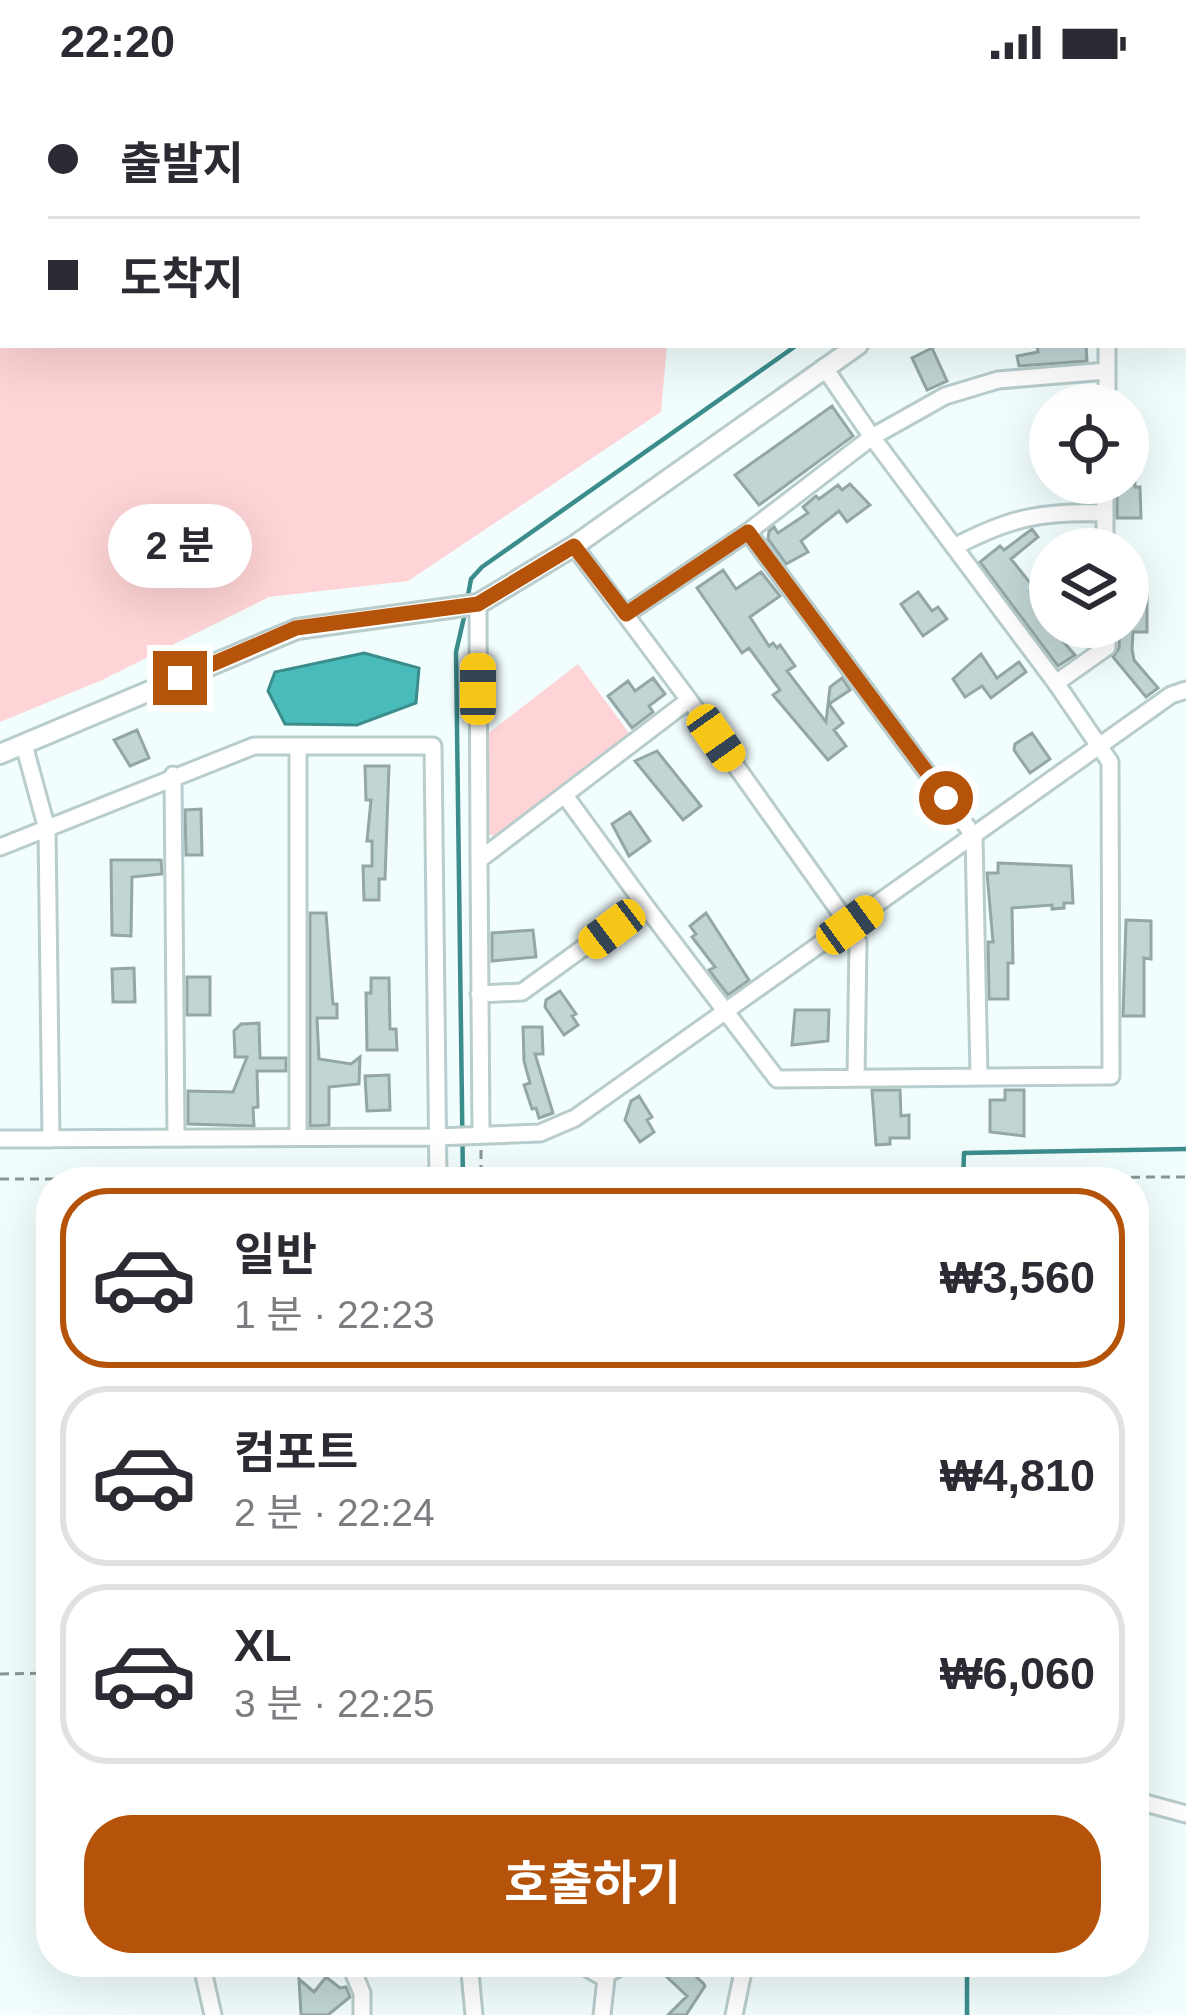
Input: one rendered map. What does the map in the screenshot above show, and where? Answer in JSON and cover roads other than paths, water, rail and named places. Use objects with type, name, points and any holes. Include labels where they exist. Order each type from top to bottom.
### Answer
[{"type":"street","points":[[1107,348],[1107,384]]},
{"type":"street","points":[[0,754],[296,628],[478,604],[574,546],[820,355],[872,437],[1110,762],[1111,1076],[777,1079],[566,797]]},
{"type":"street","points":[[626,614],[748,532],[872,437],[945,396],[998,380],[1107,371]]},
{"type":"street","points":[[1104,504],[1104,528]]},
{"type":"street","points":[[953,547],[1000,523],[1058,512],[1104,514]]},
{"type":"street","points":[[748,532],[974,836],[979,1076]]},
{"type":"street","points":[[574,546],[850,925],[858,942],[856,1077]]},
{"type":"street","points":[[478,604],[481,1136]]},
{"type":"street","points":[[1056,683],[1106,648]]},
{"type":"street","points":[[0,1139],[436,1137],[540,1132],[575,1118],[1179,693]]},
{"type":"street","points":[[479,860],[689,700]]},
{"type":"street","points":[[24,745],[47,829],[51,1138]]},
{"type":"street","points":[[0,847],[254,746],[433,746],[437,1167]]},
{"type":"street","points":[[298,746],[298,1136]]},
{"type":"street","points":[[173,775],[176,1138]]},
{"type":"street","points":[[479,994],[522,992],[644,904]]},
{"type":"street","points":[[1149,1804],[1186,1814]]},
{"type":"street","points":[[204,1977],[213,2015]]},
{"type":"street","points":[[358,1977],[362,2015]]},
{"type":"street","points":[[470,1977],[474,2015]]},
{"type":"street","points":[[734,2015],[742,1977]]},
{"type":"street","points":[[602,2015],[606,1978]]},
{"type":"water","points":[[364,653],[419,668],[416,703],[357,725],[285,724],[268,691],[275,672]]},
{"type":"waterway","points":[[467,601],[471,579],[482,567],[793,348]]},
{"type":"waterway","points":[[463,1167],[456,652],[465,613]]},
{"type":"waterway","points":[[964,1167],[964,1153],[1186,1149]]},
{"type":"waterway","points":[[967,1977],[967,2015]]}]
